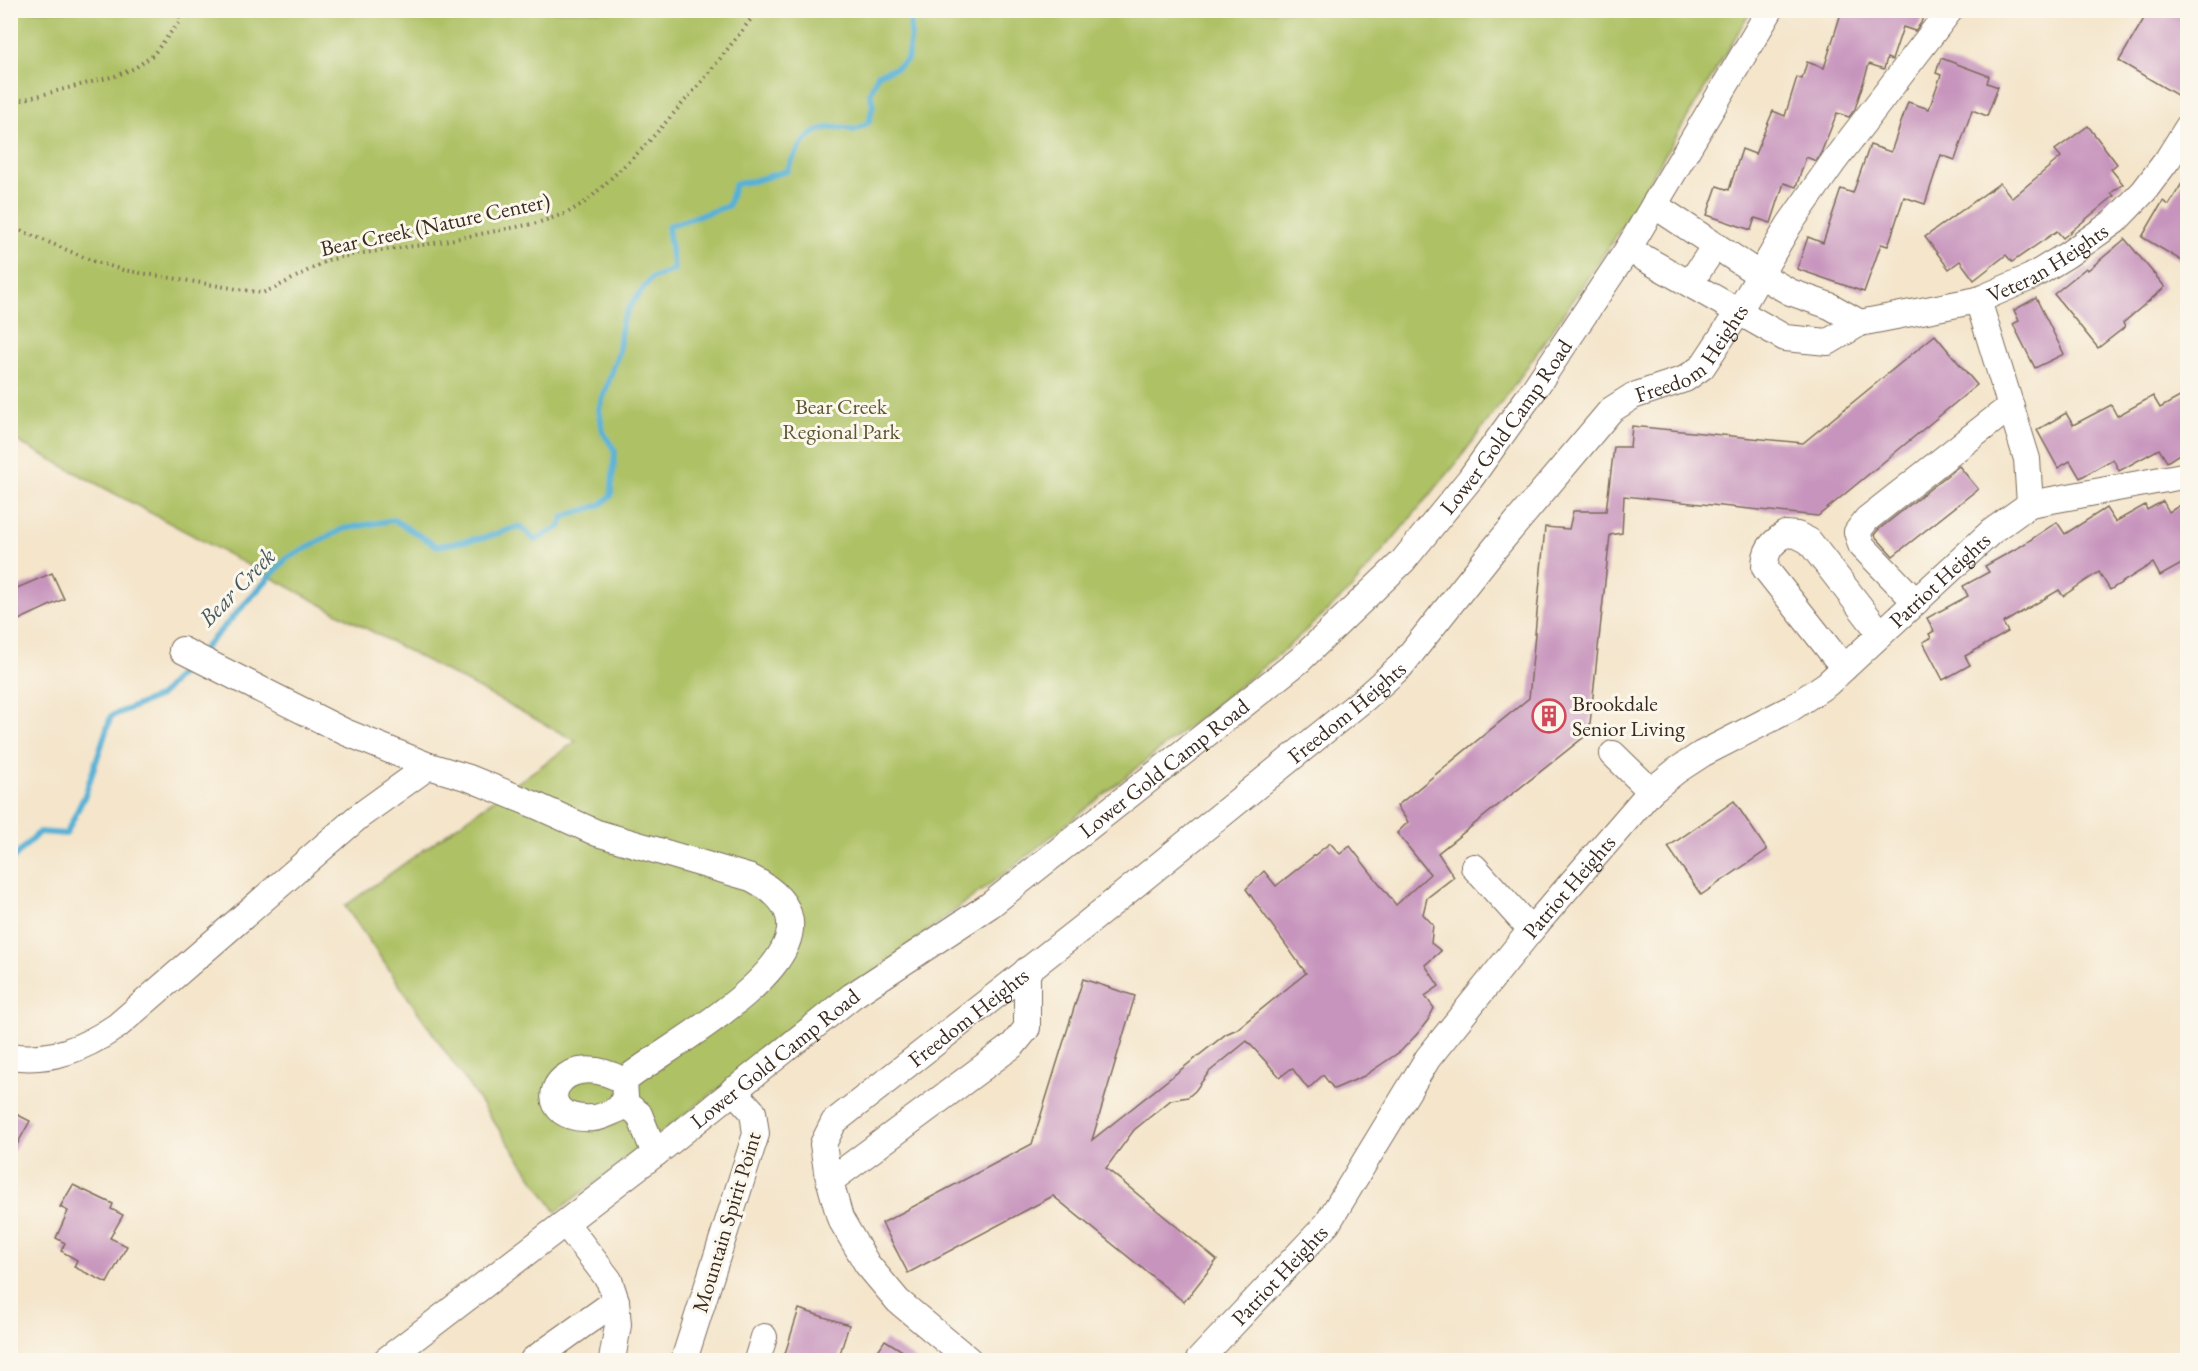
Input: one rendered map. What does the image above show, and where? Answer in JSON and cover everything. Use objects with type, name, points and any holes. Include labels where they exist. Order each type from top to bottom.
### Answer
[{"type":"street","name":"Lower Gold Camp Road","points":[[386,1360],[566,1224],[852,996],[990,905],[1299,660],[1403,561],[1470,479],[1533,391],[1628,249],[1770,10]]},
{"type":"street","name":"Freedom Heights","points":[[964,1356],[898,1302],[867,1264],[840,1218],[830,1181],[824,1144],[834,1122],[1027,970],[1355,706],[1401,666],[1495,548],[1611,410],[1633,396],[1685,379],[1702,367],[1739,311],[1789,225],[1834,161],[1950,10]]},
{"type":"street","name":"Veteran Heights","points":[[1628,249],[1785,338],[1828,342],[1860,323],[1978,300],[2031,277],[2115,221],[2144,191],[2168,159],[2187,127]]},
{"type":"street","points":[[1654,206],[1760,275],[1791,292],[1830,306],[1860,323]]},
{"type":"street","points":[[1699,289],[1725,252]]},
{"type":"street","points":[[1978,300],[2027,459],[2030,504]]},
{"type":"street","points":[[1916,602],[1861,545],[1857,532],[1867,519],[2011,406]]},
{"type":"street","name":"Patriot Heights","points":[[1199,1360],[1327,1224],[1428,1058],[1531,930],[1651,791],[1702,754],[1790,710],[1827,684],[1991,532],[2030,504],[2187,475]]},
{"type":"street","points":[[1844,668],[1765,568],[1765,556],[1769,545],[1785,534],[1797,535],[1809,541],[1881,634]]},
{"type":"street","points":[[182,650],[345,732],[535,805],[597,833],[751,878],[766,886],[778,898],[786,910],[790,923],[789,937],[784,951],[774,967],[728,1009],[642,1066],[623,1091],[639,1114],[655,1154]]},
{"type":"street","points":[[1613,754],[1651,791]]},
{"type":"street","points":[[10,1056],[50,1057],[72,1052],[95,1041],[117,1026],[358,818],[429,766]]},
{"type":"street","points":[[1474,867],[1531,930]]},
{"type":"street","points":[[830,1181],[1012,1045],[1027,1028],[1027,970]]},
{"type":"street","name":"Mountain Spirit Point","points":[[684,1360],[756,1134],[753,1112],[733,1090]]},
{"type":"street","points":[[566,1224],[609,1280],[616,1301],[618,1325],[612,1360]]},
{"type":"street","points":[[533,1360],[616,1301]]},
{"type":"path","points":[[10,103],[115,76],[135,68],[153,55],[179,22],[181,10]]},
{"type":"path","name":"Bear Creek (Nature Center)","points":[[10,226],[93,261],[123,270],[262,292],[275,288],[328,260],[429,244],[537,223],[567,213],[586,201],[643,148],[705,78],[758,10]]},
{"type":"green space","name":"Bear Creek Regional Park","points":[[10,11],[1751,11],[1617,235],[1516,383],[1455,465],[1350,590],[1283,651],[1023,859],[556,1212],[345,906],[576,741],[11,438]]},
{"type":"building","points":[[1842,10],[1925,10],[1921,23],[1915,31],[1903,27],[1892,60],[1887,58],[1884,69],[1869,64],[1855,109],[1849,117],[1837,113],[1816,161],[1806,157],[1796,187],[1784,183],[1771,223],[1755,218],[1751,230],[1707,215],[1717,186],[1729,190],[1742,149],[1755,154],[1773,111],[1785,116],[1797,77],[1802,79],[1807,62],[1824,68]]},
{"type":"building","points":[[2149,10],[2187,10],[2187,84],[2180,97],[2119,61]]},
{"type":"building","points":[[1941,58],[1989,76],[1987,83],[1998,87],[1987,116],[1972,110],[1955,160],[1941,155],[1925,204],[1904,197],[1888,246],[1881,244],[1864,292],[1797,269],[1808,237],[1823,243],[1841,189],[1853,193],[1870,145],[1891,152],[1908,102],[1929,109],[1941,75],[1936,73]]},
{"type":"building","points":[[2088,126],[2117,164],[2111,169],[2123,184],[2111,193],[2114,196],[2063,238],[2057,231],[2012,262],[2006,255],[1974,280],[1960,261],[1949,269],[1925,237],[2000,183],[2012,198],[2061,157],[2055,150]]},
{"type":"building","points":[[2187,175],[2187,264],[2142,237],[2163,201],[2169,205]]},
{"type":"building","points":[[2125,239],[2165,287],[2123,323],[2125,327],[2098,348],[2054,294],[2086,268],[2088,270]]},
{"type":"building","points":[[2036,298],[2064,354],[2035,368],[2013,324],[2019,321],[2014,310]]},
{"type":"building","name":"Brookdale Senior Living","points":[[1935,335],[1977,385],[1818,516],[1624,496],[1622,533],[1610,535],[1589,733],[1438,853],[1454,877],[1427,898],[1423,914],[1433,925],[1431,943],[1441,951],[1425,965],[1439,986],[1425,996],[1434,1008],[1418,1033],[1401,1051],[1364,1076],[1334,1089],[1323,1075],[1308,1089],[1292,1068],[1280,1077],[1247,1041],[1209,1072],[1188,1097],[1171,1100],[1134,1130],[1106,1168],[1217,1260],[1184,1302],[1053,1196],[908,1273],[882,1223],[1032,1144],[1083,979],[1135,996],[1092,1140],[1306,973],[1246,889],[1264,871],[1276,886],[1330,843],[1340,854],[1350,846],[1396,905],[1430,874],[1397,833],[1408,822],[1397,806],[1529,698],[1545,527],[1569,529],[1573,511],[1606,511],[1614,447],[1630,447],[1632,426],[1803,443]]},
{"type":"building","points":[[2187,393],[2187,449],[2167,462],[2159,449],[2119,471],[2113,459],[2080,478],[2070,461],[2058,468],[2037,430],[2066,413],[2073,425],[2111,405],[2117,416],[2153,396],[2160,408]]},
{"type":"building","points":[[1959,466],[1978,489],[1893,556],[1874,535]]},
{"type":"building","points":[[2163,501],[2169,512],[2187,501],[2187,561],[2160,576],[2153,563],[2110,590],[2099,572],[2063,596],[2059,590],[2003,623],[2008,632],[1965,656],[1970,665],[1943,680],[1923,642],[1931,638],[1929,634],[1934,631],[1927,618],[1968,596],[1963,586],[1989,572],[1985,566],[2057,522],[2065,534],[2106,508],[2115,522],[2145,505],[2147,510]]},
{"type":"building","points":[[52,573],[64,599],[10,624],[10,591]]},
{"type":"building","points":[[1734,801],[1767,850],[1701,895],[1668,847]]},
{"type":"building","points":[[10,1111],[30,1121],[10,1157]]},
{"type":"building","points":[[73,1185],[113,1204],[111,1209],[123,1215],[110,1238],[127,1246],[107,1283],[74,1267],[77,1260],[61,1251],[65,1243],[56,1238],[68,1211],[60,1207]]},
{"type":"building","points":[[799,1309],[849,1325],[838,1360],[783,1360]]},
{"type":"building","points":[[885,1340],[917,1360],[872,1360]]},
{"type":"waterway","name":"Bear Creek","points":[[200,653],[287,558],[343,529],[394,520],[437,546],[487,537],[520,526],[535,540],[561,526],[563,517],[600,505],[611,496],[615,451],[603,432],[599,409],[619,351],[622,321],[632,303],[652,278],[674,270],[668,226],[728,206],[735,184],[787,171],[798,150],[812,134],[831,127],[855,130],[869,122],[873,105],[870,93],[878,74],[896,68],[907,60],[911,35],[910,10]]},
{"type":"waterway","name":"Bear Creek","points":[[10,862],[39,832],[66,834],[85,795],[111,716],[160,696],[191,662]]},
{"type":"place","name":"Brookdale Senior Living","points":[[1549,716]]}]
